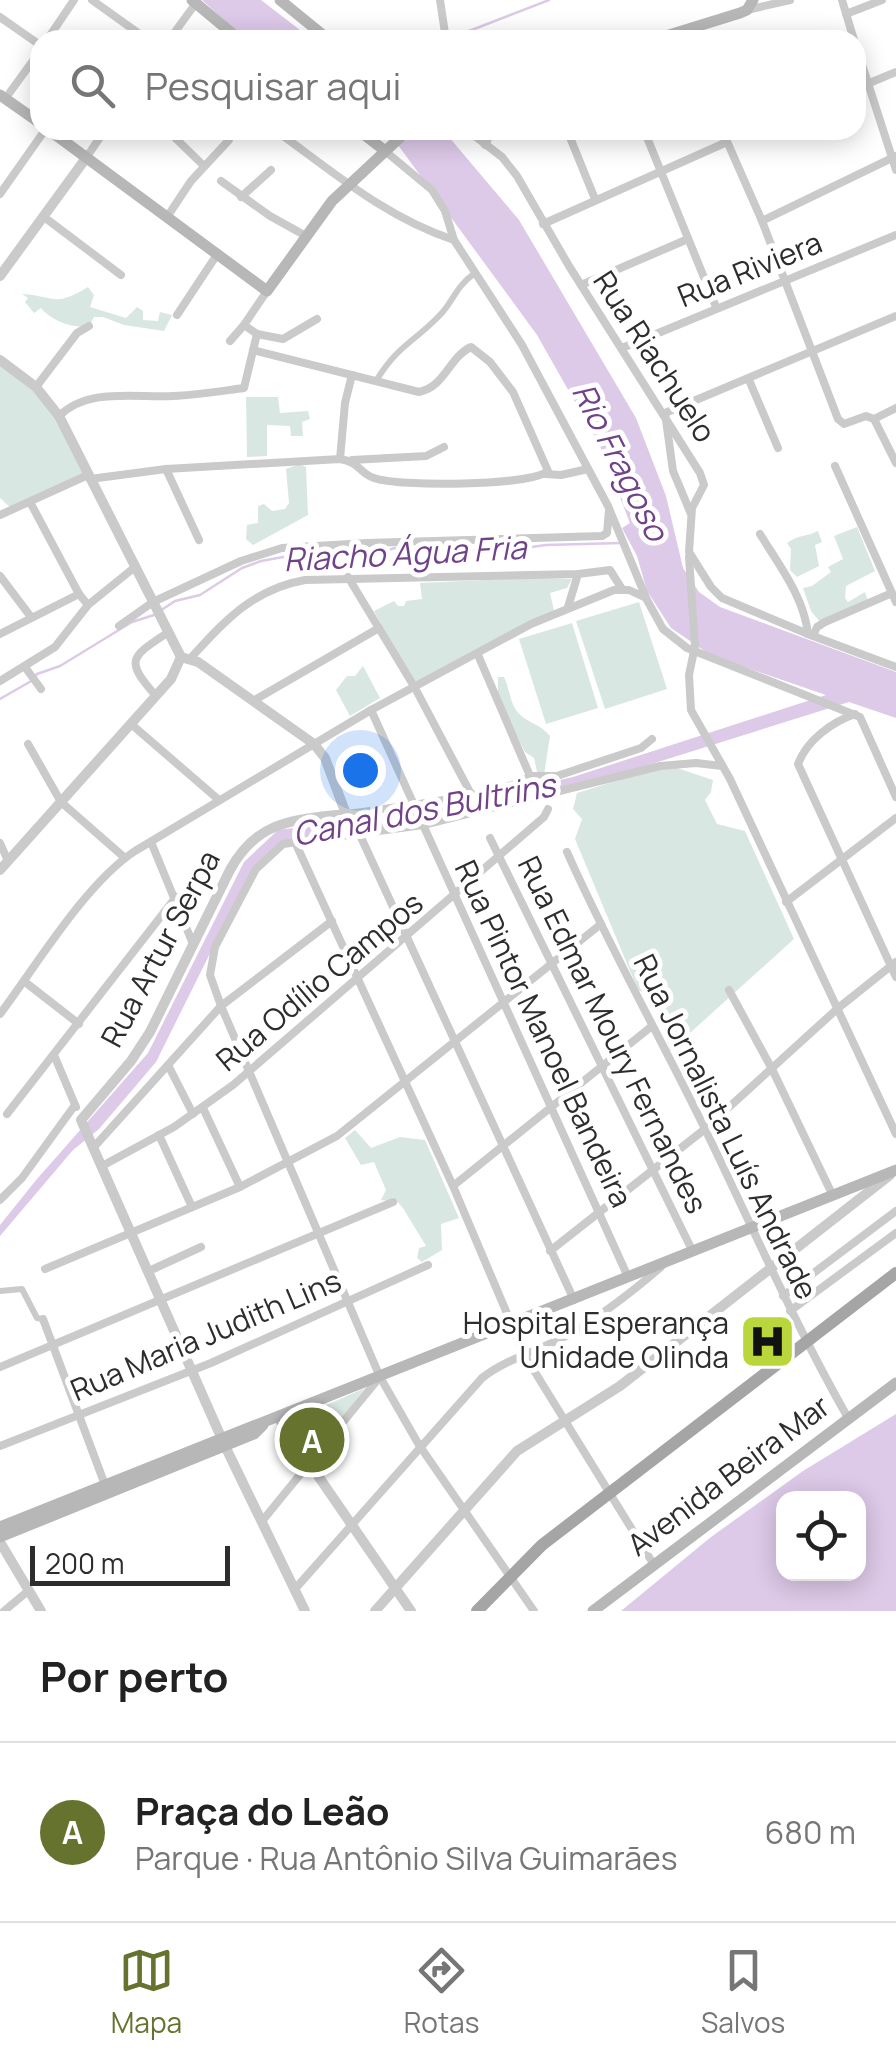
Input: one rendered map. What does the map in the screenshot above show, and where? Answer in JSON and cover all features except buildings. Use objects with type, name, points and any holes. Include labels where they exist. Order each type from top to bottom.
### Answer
[{"type":"main road","points":[[280,0],[317,30]]},
{"type":"main road","points":[[194,2],[228,30]]},
{"type":"main road","points":[[694,30],[744,6]]},
{"type":"main road","points":[[3,97],[30,117]]},
{"type":"main road","points":[[61,140],[267,291],[347,184],[396,140]]},
{"type":"main road","points":[[374,140],[387,148]]},
{"type":"main road","points":[[0,1527],[105,1485],[254,1434],[279,1418],[896,1170]]},
{"type":"main road","points":[[477,1611],[542,1545],[896,1273]]},
{"type":"main road","name":"Avenida Beira Mar","points":[[594,1611],[896,1383]]},
{"type":"main road","points":[[0,1540],[223,1442]]},
{"type":"street","points":[[54,30],[74,0]]},
{"type":"street","points":[[92,0],[134,30]]},
{"type":"street","points":[[441,0],[445,30]]},
{"type":"street","points":[[744,6],[790,0]]},
{"type":"street","points":[[842,0],[851,30]]},
{"type":"street","points":[[846,14],[882,0]]},
{"type":"street","points":[[176,30],[194,2]]},
{"type":"street","points":[[0,18],[30,40]]},
{"type":"street","points":[[3,97],[30,61]]},
{"type":"street","points":[[867,84],[896,72]]},
{"type":"street","points":[[866,81],[896,170]]},
{"type":"street","points":[[0,194],[40,140]]},
{"type":"street","points":[[0,276],[4,261],[44,217],[98,140]]},
{"type":"street","points":[[177,140],[204,166]]},
{"type":"street","points":[[166,216],[229,140]]},
{"type":"street","points":[[288,140],[347,184],[417,226],[454,240]]},
{"type":"street","name":"Rua Riachuelo","points":[[479,140],[502,157],[517,176],[704,481],[691,514],[689,552],[695,648],[689,675],[692,710],[722,766]]},
{"type":"street","points":[[485,145],[487,140]]},
{"type":"street","points":[[571,140],[595,199]]},
{"type":"street","points":[[648,140],[716,307]]},
{"type":"street","points":[[543,224],[727,142],[762,220],[839,420],[844,424],[866,416],[874,420],[896,463]]},
{"type":"street","points":[[387,148],[432,190],[449,218],[454,240],[528,357],[608,506],[647,600],[670,637],[680,645],[856,714],[864,721],[896,798]]},
{"type":"street","points":[[762,220],[894,157]]},
{"type":"street","points":[[241,197],[271,170]]},
{"type":"street","points":[[221,181],[306,236]]},
{"type":"street","points":[[44,217],[121,275]]},
{"type":"street","name":"Rua Riviera","points":[[622,348],[896,235]]},
{"type":"street","points":[[581,284],[688,239]]},
{"type":"street","points":[[177,315],[218,253]]},
{"type":"street","points":[[376,380],[391,356],[436,320],[458,284],[475,272]]},
{"type":"street","points":[[230,341],[267,291]]},
{"type":"street","points":[[691,514],[673,471],[665,413],[896,316]]},
{"type":"street","points":[[244,325],[257,334],[284,339],[317,319]]},
{"type":"street","points":[[36,387],[77,333],[89,326]]},
{"type":"street","points":[[59,416],[69,406],[86,400],[180,396],[244,388],[257,334]]},
{"type":"street","points":[[252,350],[413,392],[428,390],[468,347],[475,349],[513,392],[547,465],[546,474]]},
{"type":"street","points":[[0,360],[36,387],[59,416],[162,622],[185,658],[198,662],[314,744],[325,758],[346,814]]},
{"type":"street","points":[[344,460],[344,402],[352,375]]},
{"type":"street","points":[[748,380],[778,448]]},
{"type":"street","points":[[874,420],[892,410]]},
{"type":"street","points":[[1,501],[4,512],[89,477],[166,469],[426,456],[444,447]]},
{"type":"street","points":[[344,460],[357,464],[374,478],[406,482],[503,482],[588,469]]},
{"type":"street","points":[[835,466],[896,602]]},
{"type":"street","points":[[166,469],[200,540]]},
{"type":"street","points":[[30,502],[88,604]]},
{"type":"street","points":[[119,626],[153,603],[241,561],[282,548],[602,536],[608,528],[608,506]]},
{"type":"street","points":[[760,534],[799,600],[811,635]]},
{"type":"street","points":[[689,552],[722,598],[896,667]]},
{"type":"street","points":[[0,682],[30,674],[88,604],[135,568]]},
{"type":"street","points":[[0,870],[171,679],[185,658],[256,596],[289,582],[348,577],[612,571],[622,589]]},
{"type":"street","points":[[568,608],[578,574]]},
{"type":"street","points":[[0,576],[31,617]]},
{"type":"street","points":[[348,577],[415,688],[471,794]]},
{"type":"street","points":[[0,1014],[85,901],[125,858],[371,710],[531,624],[622,589],[633,590],[647,600]]},
{"type":"street","points":[[811,635],[826,622],[892,592]]},
{"type":"street","points":[[0,634],[79,594]]},
{"type":"street","points":[[253,701],[379,628]]},
{"type":"street","points":[[156,696],[143,681],[134,660],[168,633]]},
{"type":"street","points":[[478,655],[530,776]]},
{"type":"street","points":[[30,674],[41,690]]},
{"type":"street","name":"Rua Pintor Manoel Bandeira","points":[[371,710],[628,1277]]},
{"type":"street","points":[[856,714],[828,726],[798,764],[896,977]]},
{"type":"street","points":[[131,724],[218,800]]},
{"type":"street","name":"Rua Artur Serpa","points":[[82,1122],[136,1054],[234,864],[251,842],[283,822],[416,808],[520,783],[530,776],[557,776],[641,748],[652,739]]},
{"type":"street","points":[[28,744],[61,802],[125,858]]},
{"type":"street","points":[[534,1611],[419,1445],[380,1377],[220,1006],[210,975],[216,947],[256,869],[283,844],[422,824],[660,766],[722,766],[896,1134]]},
{"type":"street","name":"Rua Odílio Campos","points":[[102,1166],[160,1136],[248,1072],[455,896],[548,809]]},
{"type":"street","points":[[786,902],[896,818]]},
{"type":"street","points":[[359,833],[574,1300]]},
{"type":"street","name":"Rua Edmar Moury Fernandes","points":[[490,838],[693,1252]]},
{"type":"street","points":[[151,842],[194,946]]},
{"type":"street","points":[[295,842],[525,1356],[654,1565]]},
{"type":"street","points":[[0,843],[8,861]]},
{"type":"street","name":"Rua Jornalista Luís Andrade","points":[[567,852],[706,1129],[790,1312],[848,1418]]},
{"type":"street","points":[[7,1114],[176,897]]},
{"type":"street","points":[[92,1144],[220,1006],[332,921]]},
{"type":"street","points":[[44,1269],[240,1186],[346,1130],[600,924]]},
{"type":"street","points":[[550,1252],[706,1129],[893,964]]},
{"type":"street","points":[[25,982],[79,1024]]},
{"type":"street","points":[[730,990],[833,1196]]},
{"type":"street","points":[[452,1186],[652,1026]]},
{"type":"street","points":[[54,1055],[223,1442],[305,1611]]},
{"type":"street","points":[[168,1064],[193,1114]]},
{"type":"street","points":[[886,1112],[896,1104]]},
{"type":"street","points":[[0,1200],[22,1178],[75,1105]]},
{"type":"street","points":[[203,1108],[240,1186]]},
{"type":"street","points":[[160,1136],[192,1207]]},
{"type":"street","points":[[374,1611],[517,1451],[620,1386],[896,1170]]},
{"type":"street","points":[[0,1368],[393,1202]]},
{"type":"street","points":[[783,1296],[896,1210]]},
{"type":"street","points":[[790,1312],[896,1233]]},
{"type":"street","points":[[149,1271],[202,1248]]},
{"type":"street","name":"Rua Maria Judith Lins","points":[[0,1446],[194,1370],[428,1264]]},
{"type":"street","points":[[295,1589],[419,1445],[487,1374],[590,1320],[640,1286],[661,1266]]},
{"type":"street","points":[[0,1290],[22,1289],[37,1318],[43,1319],[105,1485]]},
{"type":"street","points":[[263,1520],[380,1377]]},
{"type":"street","points":[[279,1418],[410,1611]]},
{"type":"street","points":[[0,1540],[41,1611]]},
{"type":"street","points":[[4,1611],[28,1591]]},
{"type":"shaded area","points":[[88,287],[94,295],[90,307],[126,318],[137,307],[143,311],[143,320],[158,321],[160,312],[172,315],[164,331],[124,325],[103,317],[94,317],[89,326],[77,326],[57,320],[41,308],[34,313],[22,294],[61,299]]},
{"type":"shaded area","points":[[0,361],[44,396],[86,474],[12,509],[0,498]]},
{"type":"shaded area","points":[[246,397],[278,397],[280,413],[308,411],[310,419],[302,422],[303,436],[291,436],[290,426],[267,425],[267,456],[247,457]]},
{"type":"shaded area","points":[[300,464],[306,467],[308,515],[253,545],[246,539],[247,525],[258,523],[258,506],[264,504],[272,511],[285,509],[289,503],[286,469]]},
{"type":"shaded area","points":[[857,527],[875,571],[846,586],[845,598],[848,602],[865,592],[869,603],[820,622],[811,611],[803,588],[812,586],[831,572],[828,567],[843,559],[834,536]]},
{"type":"shaded area","points":[[818,531],[822,542],[815,545],[819,566],[797,577],[790,570],[791,549],[787,543]]},
{"type":"shaded area","points":[[572,579],[567,588],[550,593],[554,611],[415,688],[360,585],[374,611],[394,601],[404,606],[406,601],[422,599],[420,583]]},
{"type":"shaded area","points":[[639,602],[667,689],[605,709],[576,621]]},
{"type":"shaded area","points":[[572,623],[598,708],[546,724],[519,639]]},
{"type":"shaded area","points":[[363,666],[380,698],[350,716],[336,690],[347,676],[355,676]]},
{"type":"shaded area","points":[[498,677],[504,677],[516,710],[550,736],[544,775],[538,776],[534,758],[525,752],[498,699]]},
{"type":"shaded area","points":[[668,765],[713,780],[705,800],[717,824],[745,831],[794,939],[670,1051],[657,999],[638,990],[575,839],[582,819],[573,809],[577,793]]},
{"type":"shaded area","points":[[355,1130],[371,1148],[400,1137],[425,1140],[459,1218],[441,1224],[442,1250],[422,1262],[417,1258],[419,1248],[426,1246],[393,1197],[381,1200],[386,1190],[374,1162],[361,1165],[345,1138]]},
{"type":"shaded area","points":[[365,1388],[311,1458],[288,1422]]},
{"type":"water","points":[[202,0],[261,0],[300,30],[235,30]]},
{"type":"water","name":"Rio Fragoso","points":[[389,140],[451,140],[519,220],[636,418],[666,496],[683,568],[699,592],[720,607],[896,672],[896,718],[849,702],[591,783],[417,823],[283,841],[253,867],[156,1062],[99,1129],[73,1150],[0,1236],[0,1225],[37,1179],[148,1053],[244,862],[278,830],[413,813],[573,777],[826,695],[712,656],[671,628],[647,591],[637,556],[622,528],[630,523],[600,446],[537,335],[398,145]]},
{"type":"water","points":[[896,1414],[896,1611],[621,1611],[711,1537],[803,1471]]},
{"type":"waterway","points":[[472,30],[549,0]]},
{"type":"waterway","name":"Riacho Água Fria","points":[[160,611],[175,601],[200,595],[242,568],[311,552],[395,548],[503,551],[546,545],[621,543]]},
{"type":"waterway","name":"Riacho Água Fria","points":[[0,699],[132,622],[154,615]]},
{"type":"place","name":"Hospital Esperança Unidade Olinda","points":[[768,1341]]},
{"type":"place","name":"Praça do Leão","points":[[312,1440]]},
{"type":"water label","name":"Canal dos Bultrins","points":[[424,810]]}]
